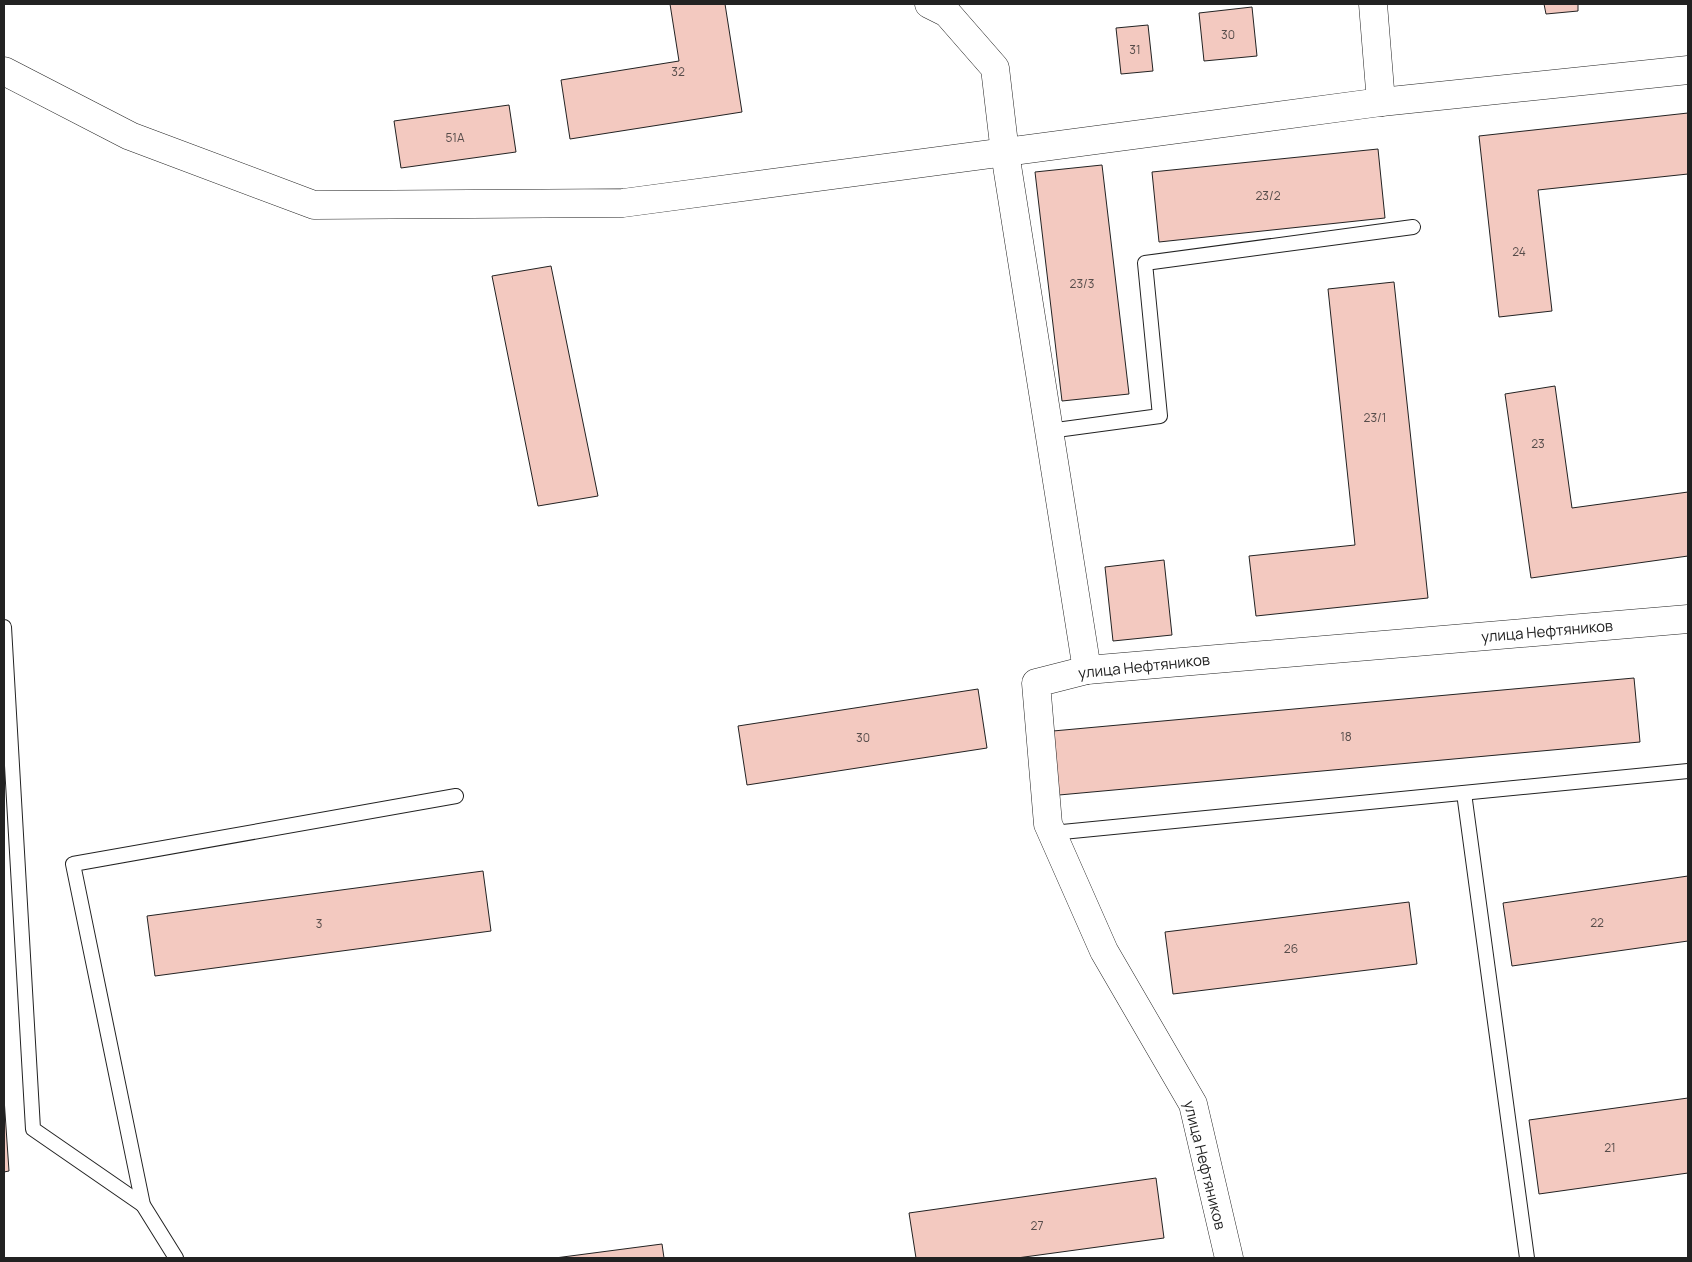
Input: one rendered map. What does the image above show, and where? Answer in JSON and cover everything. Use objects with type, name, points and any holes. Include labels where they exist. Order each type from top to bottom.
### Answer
[{"type":"street","points":[[929,4],[947,13],[995,68],[1005,153],[1087,670]]},
{"type":"street","points":[[1373,4],[1381,102]]},
{"type":"street","points":[[4,71],[130,136],[314,205],[623,204],[1381,102],[1688,70]]},
{"type":"street","name":"улица Нефтяников","points":[[1229,1258],[1193,1104],[1104,952],[1048,824],[1036,683],[1087,670],[1688,619]]},
{"type":"lane","points":[[1049,431],[1160,416],[1145,263],[1413,227]]},
{"type":"lane","points":[[4,627],[33,1129],[143,1205]]},
{"type":"lane","points":[[1052,833],[1688,771]]},
{"type":"lane","points":[[1464,793],[1527,1258]]},
{"type":"lane","points":[[176,1258],[143,1205],[73,864],[456,796]]},
{"type":"building","points":[[670,4],[725,4],[742,112],[570,139],[561,80],[679,61]]},
{"type":"building","points":[[1544,4],[1578,4],[1578,11],[1546,14]]},
{"type":"building","points":[[1252,7],[1257,56],[1204,61],[1199,13]]},
{"type":"building","points":[[1148,25],[1153,71],[1121,74],[1116,28]]},
{"type":"building","points":[[509,105],[516,152],[401,168],[394,121]]},
{"type":"building","points":[[1688,113],[1688,174],[1538,190],[1552,311],[1499,317],[1479,136]]},
{"type":"building","points":[[1378,149],[1385,218],[1159,242],[1152,172]]},
{"type":"building","points":[[1102,165],[1129,394],[1062,401],[1035,172]]},
{"type":"building","points":[[551,266],[598,496],[538,506],[492,276]]},
{"type":"building","points":[[1394,282],[1428,598],[1256,616],[1249,556],[1355,545],[1328,289]]},
{"type":"building","points":[[1555,386],[1572,508],[1688,492],[1688,556],[1531,578],[1505,394]]},
{"type":"building","points":[[1164,560],[1172,635],[1113,641],[1105,567]]},
{"type":"building","points":[[1634,678],[1640,742],[1059,795],[1053,731]]},
{"type":"building","points":[[978,689],[987,748],[747,785],[738,726]]},
{"type":"building","points":[[483,871],[491,931],[155,976],[147,916]]},
{"type":"building","points":[[1688,876],[1688,941],[1512,966],[1503,903]]},
{"type":"building","points":[[1409,902],[1417,964],[1173,994],[1165,932]]},
{"type":"building","points":[[4,1098],[9,1171],[4,1172]]},
{"type":"building","points":[[1688,1098],[1688,1173],[1539,1194],[1529,1120]]},
{"type":"building","points":[[1156,1178],[1164,1238],[1017,1258],[916,1258],[909,1213]]},
{"type":"building","points":[[662,1244],[664,1258],[555,1258]]}]
